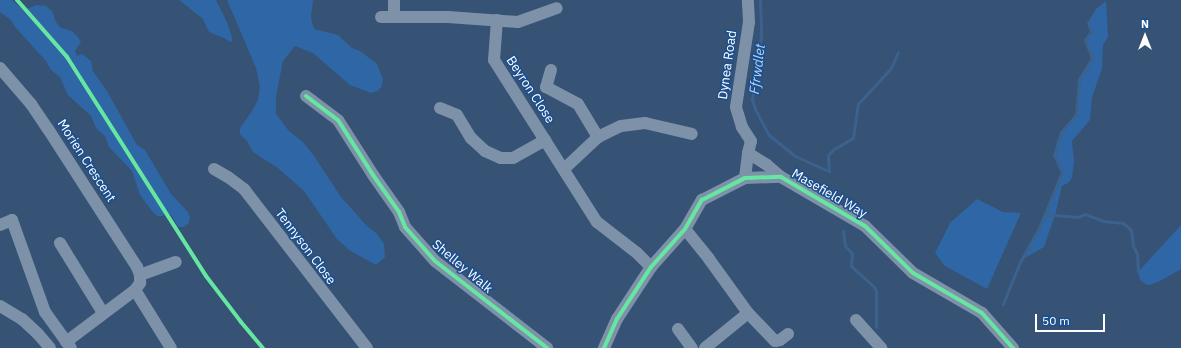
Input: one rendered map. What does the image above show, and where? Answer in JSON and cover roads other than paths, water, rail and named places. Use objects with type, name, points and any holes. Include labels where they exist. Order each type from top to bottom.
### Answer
[{"type":"street","points":[[394,0],[394,16]]},
{"type":"street","name":"Dynea Road","points":[[745,178],[751,141],[742,127],[736,107],[749,22],[748,0]]},
{"type":"street","points":[[380,18],[394,16],[518,22],[557,8]]},
{"type":"street","name":"Beyron Close","points":[[497,20],[494,60],[597,222],[637,253],[651,267]]},
{"type":"street","name":"Morien Crescent","points":[[0,68],[31,104],[44,122],[138,267],[140,275]]},
{"type":"street","points":[[550,70],[546,86],[578,104],[598,137]]},
{"type":"street","name":"Shelley Walk","points":[[306,96],[338,120],[373,175],[399,212],[405,227],[430,256],[547,348]]},
{"type":"street","points":[[440,108],[457,116],[471,138],[485,151],[501,158],[513,158],[545,140]]},
{"type":"street","points":[[564,169],[598,137],[621,126],[645,123],[687,129]]},
{"type":"street","points":[[748,153],[767,165],[781,177]]},
{"type":"street","name":"Tennyson Close","points":[[214,169],[228,177],[244,190],[367,348]]},
{"type":"street","name":"Masefield Way","points":[[604,348],[617,319],[651,267],[685,229],[702,200],[745,178],[781,177],[865,226],[913,273],[982,313],[1013,348]]},
{"type":"street","points":[[0,225],[12,220],[45,312],[68,345],[103,313],[135,290],[140,283],[140,275],[176,262]]},
{"type":"street","points":[[685,229],[710,258],[748,313],[775,341],[780,340],[788,334]]},
{"type":"street","points":[[60,243],[103,313]]},
{"type":"street","points":[[135,290],[171,348]]},
{"type":"street","points":[[0,306],[22,319],[50,348]]},
{"type":"street","points":[[705,348],[748,313]]},
{"type":"street","points":[[856,320],[881,348]]},
{"type":"street","points":[[678,329],[692,348]]},
{"type":"waterway","name":"Ffrwdlet","points":[[760,0],[761,36],[752,99],[755,109],[769,135],[795,156],[829,171],[828,155],[834,149],[853,138],[858,104],[891,68],[898,52]]},
{"type":"waterway","points":[[1003,304],[1020,262],[1039,228],[1062,172],[1054,155],[1061,132],[1076,115],[1079,79],[1092,58],[1085,40],[1091,32],[1088,22]]},
{"type":"waterway","points":[[1044,216],[1055,215],[1078,217],[1085,214],[1103,221],[1123,223],[1131,230],[1133,246],[1137,254],[1138,272]]},
{"type":"waterway","name":"Ffrwdlet","points":[[843,231],[845,246],[852,253],[851,266],[874,287],[876,291],[876,327]]}]
